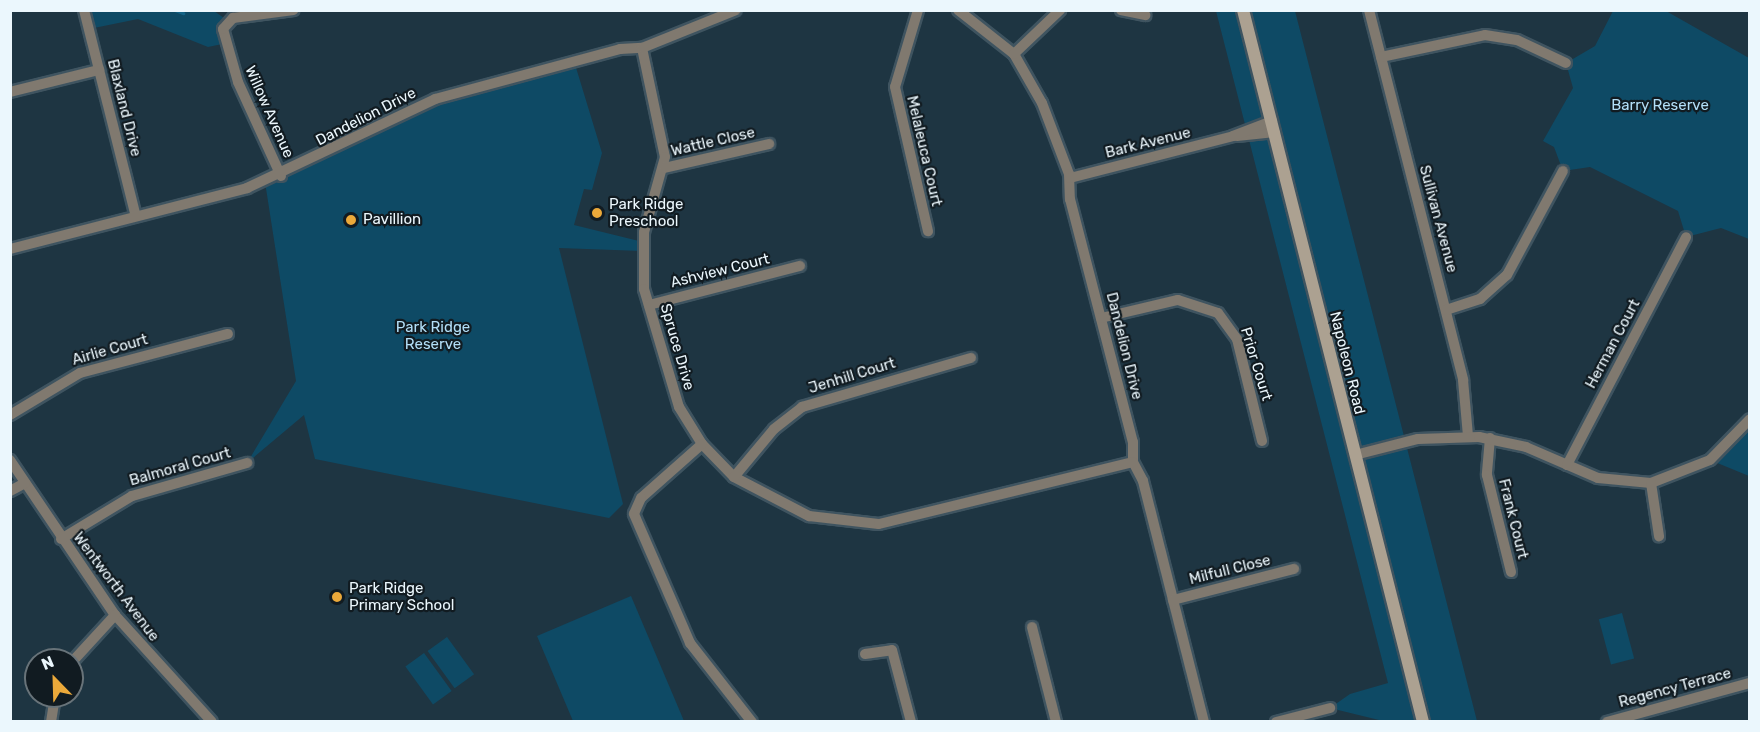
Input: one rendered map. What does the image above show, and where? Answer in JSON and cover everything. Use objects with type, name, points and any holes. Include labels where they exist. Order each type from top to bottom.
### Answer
[{"type":"main road","name":"Napoleon Road","points":[[1243,10],[1423,722]]},
{"type":"street","name":"Blaxland Drive","points":[[84,10],[135,213]]},
{"type":"street","name":"Willow Avenue","points":[[281,176],[240,89],[223,29],[233,18],[293,10]]},
{"type":"street","name":"Dandelion Drive","points":[[10,249],[118,223],[135,213],[155,214],[281,176],[435,99],[620,49],[642,48],[736,10]]},
{"type":"street","name":"Melaleuca Court","points":[[918,10],[894,87],[928,231]]},
{"type":"street","name":"Dandelion Drive","points":[[958,10],[1014,54],[1042,103],[1070,178],[1070,199],[1133,442],[1132,462],[1143,481],[1204,722]]},
{"type":"street","points":[[1014,54],[1060,10]]},
{"type":"street","points":[[1121,10],[1145,15]]},
{"type":"street","name":"Sullivan Avenue","points":[[1369,10],[1466,396],[1468,436]]},
{"type":"street","points":[[1381,57],[1485,35],[1517,40],[1566,63]]},
{"type":"street","name":"Spruce Drive","points":[[642,48],[663,129],[664,168],[642,243],[649,305],[674,396],[702,444],[734,477],[809,516],[879,524],[1132,462]]},
{"type":"street","points":[[10,92],[99,70]]},
{"type":"street","name":"Bark Avenue","points":[[1070,178],[1273,126]]},
{"type":"street","name":"Wattle Close","points":[[664,168],[769,144]]},
{"type":"street","points":[[1446,310],[1480,299],[1507,275],[1563,171]]},
{"type":"street","name":"Herman Court","points":[[1567,465],[1686,237]]},
{"type":"street","name":"Ashview Court","points":[[649,305],[800,266]]},
{"type":"street","name":"Prior Court","points":[[1101,318],[1178,300],[1218,313],[1236,339],[1262,441]]},
{"type":"street","name":"Airlie Court","points":[[10,415],[80,373],[228,334]]},
{"type":"street","name":"Jenhill Court","points":[[734,477],[774,429],[802,407],[971,358]]},
{"type":"street","points":[[1355,455],[1418,439],[1468,436],[1490,438],[1606,480],[1651,483],[1710,460],[1749,419]]},
{"type":"street","name":"Frank Court","points":[[1490,438],[1487,475],[1511,572]]},
{"type":"street","points":[[635,506],[702,444]]},
{"type":"street","name":"Wentworth Avenue","points":[[10,460],[61,539],[115,615],[212,722]]},
{"type":"street","name":"Balmoral Court","points":[[61,539],[132,496],[248,463]]},
{"type":"street","points":[[10,491],[25,483]]},
{"type":"street","points":[[1651,483],[1659,536]]},
{"type":"street","points":[[623,504],[635,506]]},
{"type":"street","points":[[635,506],[636,522],[679,624],[716,681],[752,722]]},
{"type":"street","name":"Milfull Close","points":[[1173,600],[1294,569]]},
{"type":"street","points":[[84,649],[115,615]]},
{"type":"street","points":[[1032,627],[1056,722]]},
{"type":"street","points":[[865,654],[892,650],[911,722]]},
{"type":"street","name":"Regency Terrace","points":[[1607,722],[1749,683]]},
{"type":"street","points":[[1276,722],[1330,708]]},
{"type":"green space","points":[[84,11],[214,11],[227,20],[227,43],[208,47],[138,19],[89,29]]},
{"type":"green space","points":[[1216,11],[1295,11],[1477,721],[1383,721],[1330,708],[1350,694],[1388,683]]},
{"type":"green space","name":"Barry Reserve","points":[[1613,11],[1666,11],[1749,58],[1749,239],[1721,228],[1686,237],[1678,211],[1590,167],[1563,171],[1554,147],[1543,141],[1573,88],[1566,63],[1595,46]]},
{"type":"green space","name":"Park Ridge Reserve","points":[[574,61],[602,153],[592,190],[584,189],[574,225],[643,242],[642,251],[559,248],[623,504],[609,518],[315,459],[304,415],[247,463],[296,381],[265,182],[401,113]]},
{"type":"green space","points":[[1745,426],[1749,435],[1749,476],[1710,460]]},
{"type":"green space","points":[[631,596],[684,721],[573,721],[537,636]]},
{"type":"green space","points":[[1622,613],[1634,658],[1611,665],[1599,619]]},
{"type":"green space","points":[[447,637],[474,674],[455,688],[428,651]]},
{"type":"green space","points":[[424,653],[452,691],[433,705],[405,667]]},
{"type":"waterway","points":[[175,10],[183,13]]},
{"type":"place","name":"Park Ridge Preschool","points":[[597,213]]},
{"type":"place","name":"Pavillion","points":[[351,220]]},
{"type":"place","name":"Park Ridge Primary School","points":[[337,597]]}]
